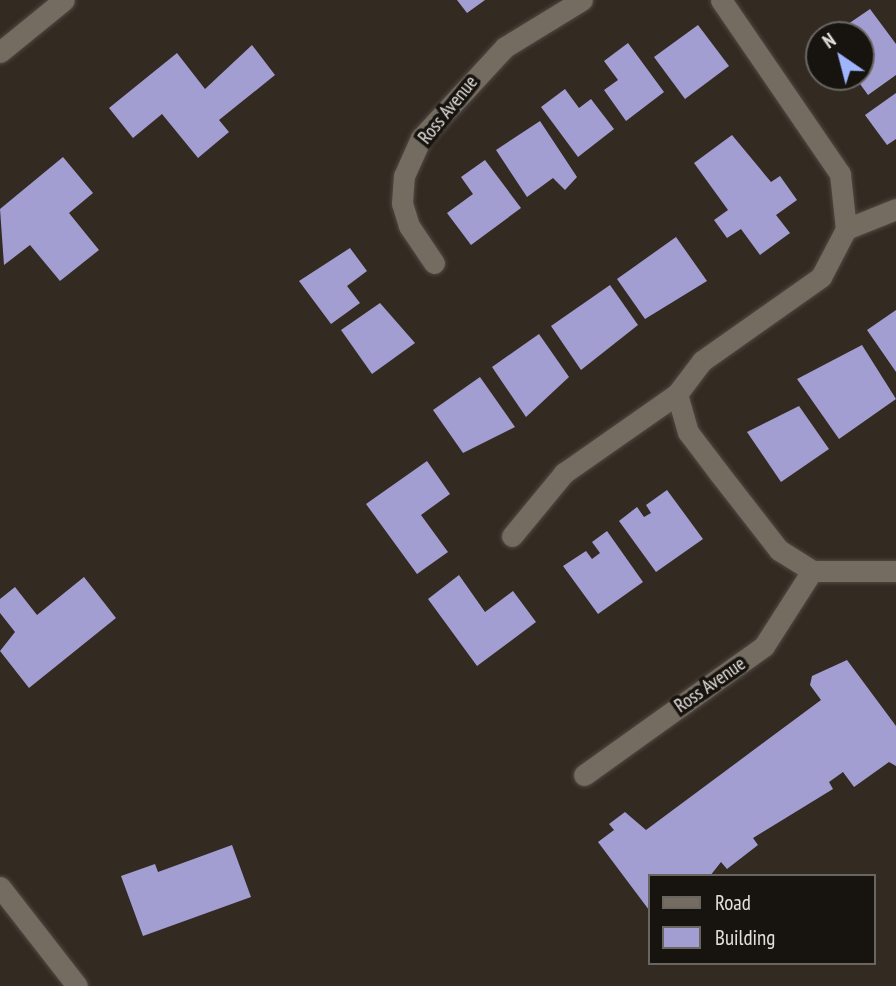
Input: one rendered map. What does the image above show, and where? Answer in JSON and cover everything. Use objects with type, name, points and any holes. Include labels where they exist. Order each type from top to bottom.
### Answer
[{"type":"street","points":[[0,52],[64,0]]},
{"type":"street","name":"Ross Avenue","points":[[434,263],[409,226],[402,203],[404,176],[421,138],[505,47],[582,0]]},
{"type":"street","points":[[512,537],[564,473],[677,394],[702,360],[821,277],[846,229],[840,174],[721,0]]},
{"type":"street","points":[[846,229],[896,209]]},
{"type":"street","points":[[677,394],[688,432],[779,550],[812,571],[896,572]]},
{"type":"street","name":"Ross Avenue","points":[[584,775],[764,646],[812,571]]},
{"type":"street","points":[[0,887],[77,986]]},
{"type":"building","points":[[457,0],[485,0],[467,13]]},
{"type":"building","points":[[870,9],[896,44],[896,75],[875,90],[875,21],[852,21]]},
{"type":"building","points":[[698,25],[729,66],[685,99],[654,57]]},
{"type":"building","points":[[628,43],[664,92],[626,121],[604,90],[618,80],[604,61]]},
{"type":"building","points":[[252,45],[275,75],[219,120],[229,132],[198,158],[162,114],[133,138],[109,108],[177,53],[205,89]]},
{"type":"building","points":[[565,89],[579,108],[591,99],[614,129],[578,157],[541,107]]},
{"type":"building","points":[[896,93],[896,139],[887,145],[865,115]]},
{"type":"building","points":[[540,121],[577,177],[565,190],[553,178],[527,197],[496,150]]},
{"type":"building","points":[[732,135],[771,182],[780,176],[797,200],[776,215],[790,233],[760,255],[741,229],[727,238],[714,220],[728,210],[694,163]]},
{"type":"building","points":[[63,157],[93,193],[69,213],[99,250],[60,281],[30,245],[4,265],[0,209]]},
{"type":"building","points":[[485,160],[521,208],[471,245],[447,213],[473,194],[461,177]]},
{"type":"building","points":[[676,237],[707,281],[645,319],[617,279]]},
{"type":"building","points":[[350,248],[367,271],[347,286],[360,303],[331,324],[299,281]]},
{"type":"building","points":[[610,285],[638,325],[581,370],[551,326]]},
{"type":"building","points":[[380,303],[415,343],[372,374],[341,330]]},
{"type":"building","points":[[896,310],[896,372],[867,330]]},
{"type":"building","points":[[539,334],[569,377],[526,417],[492,367]]},
{"type":"building","points":[[862,345],[896,399],[839,439],[797,379]]},
{"type":"building","points":[[480,377],[515,427],[463,453],[433,410]]},
{"type":"building","points":[[799,406],[829,449],[781,482],[747,432]]},
{"type":"building","points":[[427,461],[450,494],[421,515],[448,552],[417,574],[366,504]]},
{"type":"building","points":[[667,490],[703,539],[656,572],[619,521],[637,507],[644,517],[651,513],[646,505]]},
{"type":"building","points":[[607,531],[643,582],[598,614],[563,566],[586,551],[592,559],[600,553],[592,542]]},
{"type":"building","points":[[459,575],[485,612],[513,591],[536,622],[477,666],[428,599]]},
{"type":"building","points":[[84,577],[116,618],[29,688],[0,651],[15,632],[0,613],[0,599],[15,587],[37,615]]},
{"type":"building","points":[[847,660],[896,726],[896,766],[889,762],[854,787],[843,772],[829,782],[833,789],[753,838],[758,845],[727,869],[721,862],[712,874],[648,874],[648,909],[598,842],[614,830],[609,824],[625,812],[646,830],[821,700],[810,685],[812,676]]},
{"type":"building","points":[[232,845],[251,897],[143,936],[121,876],[155,864],[158,872]]}]
